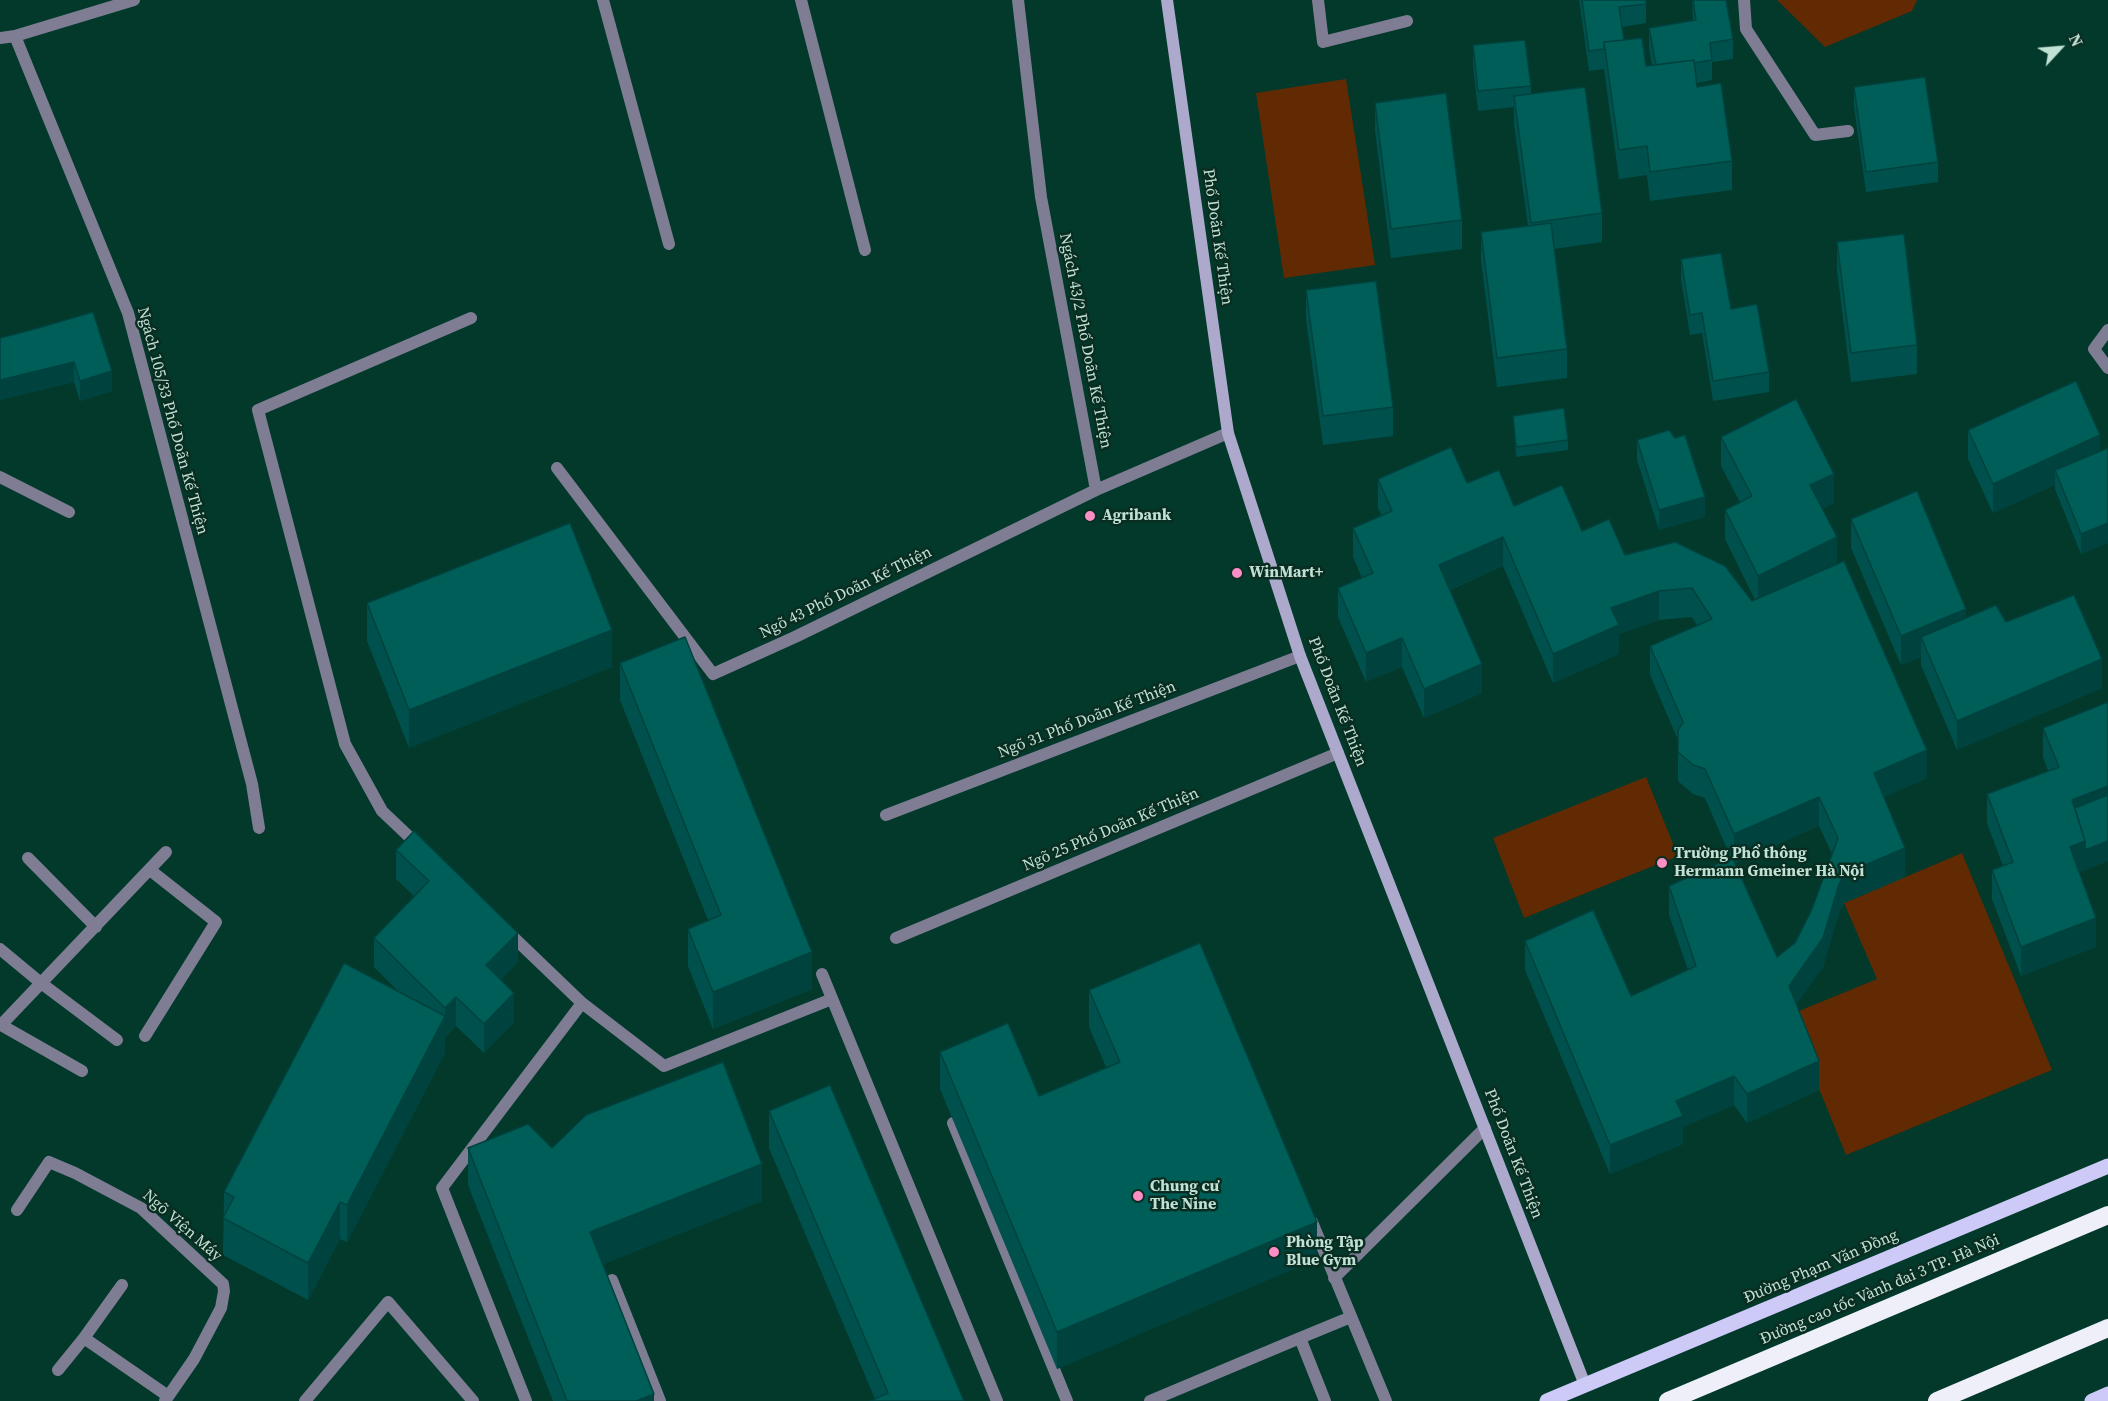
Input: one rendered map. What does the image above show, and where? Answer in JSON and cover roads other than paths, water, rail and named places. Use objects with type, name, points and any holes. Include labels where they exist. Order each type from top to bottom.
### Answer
[{"type":"highway","name":"Đường cao tốc Vành đai 3 TP. Hà Nội","points":[[1668,1401],[2108,1215]]},
{"type":"highway","points":[[1937,1401],[2108,1328]]},
{"type":"main road","name":"Đường Phạm Văn Đồng","points":[[1547,1401],[2108,1166]]},
{"type":"main road","points":[[2092,1401],[2108,1394]]},
{"type":"street","name":"Phố Doãn Kế Thiện","points":[[1167,0],[1228,433],[1300,656],[1586,1385]]},
{"type":"lane","points":[[0,38],[15,36],[103,4],[134,0]]},
{"type":"lane","points":[[603,0],[669,243]]},
{"type":"lane","points":[[801,0],[865,250]]},
{"type":"lane","name":"Ngách 43/2 Phố Doãn Kế Thiện","points":[[1018,0],[1041,197],[1096,490]]},
{"type":"lane","points":[[1318,0],[1323,42],[1407,21]]},
{"type":"lane","points":[[1744,0],[1746,29],[1815,135],[1848,131]]},
{"type":"lane","name":"Ngách 105/33 Phố Doãn Kế Thiện","points":[[15,36],[128,313],[252,784],[260,828]]},
{"type":"lane","points":[[432,859],[382,811],[345,744],[258,410],[471,318]]},
{"type":"lane","points":[[2108,330],[2094,349],[2108,368]]},
{"type":"lane","name":"Ngõ 43 Phố Doãn Kế Thiện","points":[[557,468],[713,674],[795,637],[1096,490],[1228,433]]},
{"type":"lane","points":[[0,477],[69,512]]},
{"type":"lane","name":"Ngõ 31 Phố Doãn Kế Thiện","points":[[886,814],[1300,656]]},
{"type":"lane","name":"Ngõ 25 Phố Doãn Kế Thiện","points":[[896,938],[1338,753]]},
{"type":"lane","points":[[82,1071],[1,1025],[166,852]]},
{"type":"lane","points":[[28,858],[96,927]]},
{"type":"lane","points":[[145,1036],[216,922],[150,870]]},
{"type":"lane","points":[[499,923],[582,1003],[664,1066],[832,999]]},
{"type":"lane","points":[[0,949],[117,1040]]},
{"type":"lane","points":[[822,974],[997,1401]]},
{"type":"lane","points":[[526,1401],[442,1188],[582,1003]]},
{"type":"lane","points":[[953,1123],[1067,1401]]},
{"type":"lane","points":[[1334,1278],[1485,1128]]},
{"type":"lane","name":"Ngõ Viện Máy","points":[[17,1210],[49,1162],[141,1208],[223,1284],[221,1308],[194,1359],[166,1399]]},
{"type":"lane","points":[[1308,1213],[1386,1401]]},
{"type":"lane","points":[[612,1280],[660,1401]]},
{"type":"lane","points":[[58,1370],[123,1286]]},
{"type":"lane","points":[[305,1401],[388,1302],[474,1401]]},
{"type":"lane","points":[[1150,1401],[1351,1317]]},
{"type":"lane","points":[[84,1338],[166,1399]]},
{"type":"lane","points":[[1300,1338],[1325,1401]]},
{"type":"place","name":"Agribank","points":[[1090,516]]},
{"type":"place","name":"WinMart+","points":[[1237,573]]},
{"type":"place","name":"Trường Phổ thông Hermann Gmeiner Hà Nội","points":[[1662,863]]},
{"type":"place","name":"Chung cư The Nine","points":[[1138,1196]]},
{"type":"place","name":"Phòng Tập Blue Gym","points":[[1274,1252]]}]
